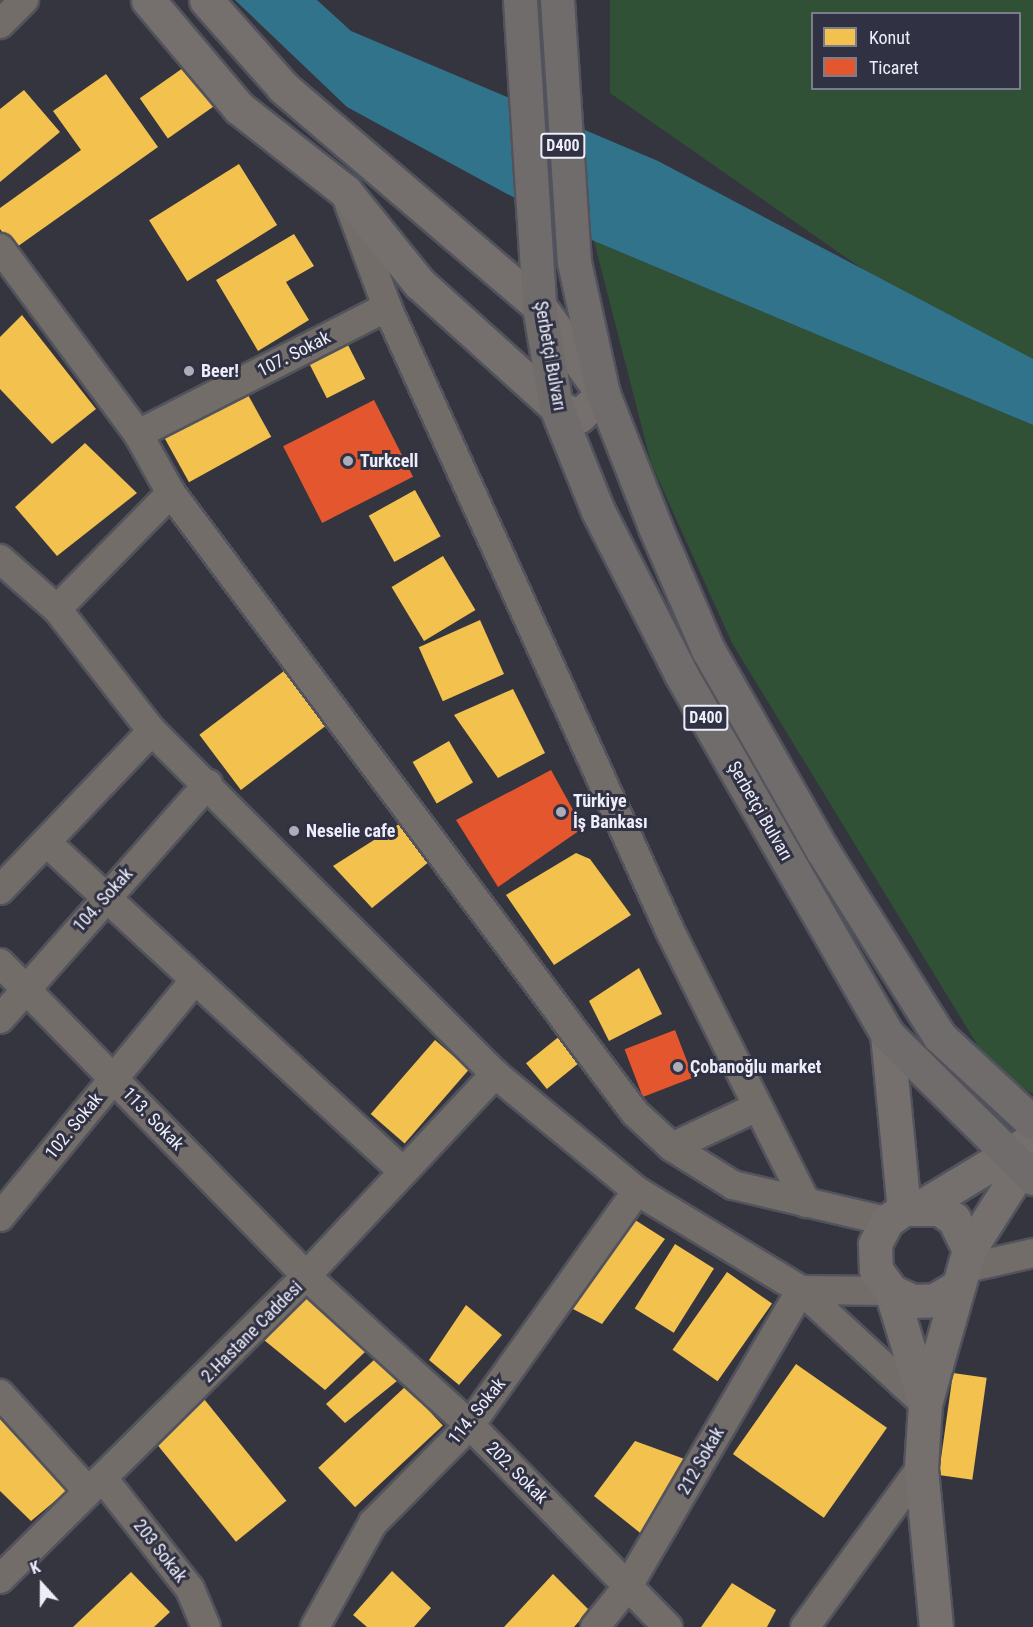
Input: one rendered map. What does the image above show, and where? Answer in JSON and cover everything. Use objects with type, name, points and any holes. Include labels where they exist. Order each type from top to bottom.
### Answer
[{"type":"highway","name":"Şerbetçi Bulvarı","points":[[520,0],[520,56],[538,219],[539,306],[556,407],[598,512],[681,674],[887,1034],[1025,1158]]},
{"type":"highway","name":"Şerbetçi Bulvarı","points":[[557,0],[557,57],[569,236],[603,394],[708,651],[822,850],[939,1036],[1033,1123]]},
{"type":"street","points":[[0,24],[24,0]]},
{"type":"street","points":[[148,0],[239,108],[345,191],[420,283],[556,407],[579,416],[603,394],[539,306],[283,87],[206,0]]},
{"type":"street","points":[[345,191],[387,307],[671,933],[806,1203]]},
{"type":"street","points":[[0,248],[138,434],[171,493],[635,1113],[672,1147],[733,1185],[806,1203],[954,1219],[964,1269]]},
{"type":"street","name":"107. Sokak","points":[[138,434],[387,307]]},
{"type":"street","points":[[57,609],[171,493]]},
{"type":"street","points":[[0,559],[57,609],[152,731],[208,784],[495,1074],[637,1191],[801,1290],[925,1404]]},
{"type":"street","points":[[0,890],[152,731]]},
{"type":"street","name":"104. Sokak","points":[[0,1019],[24,987],[208,784]]},
{"type":"street","points":[[46,842],[104,899],[403,1172]]},
{"type":"street","name":"113. Sokak","points":[[0,963],[306,1276]]},
{"type":"street","name":"102. Sokak","points":[[0,1217],[194,981]]},
{"type":"street","points":[[887,1034],[904,1212]]},
{"type":"street","name":"2.Hastane Caddesi","points":[[0,1579],[306,1276],[495,1074]]},
{"type":"street","points":[[672,1147],[757,1107]]},
{"type":"street","points":[[925,1404],[891,1291],[876,1270],[874,1244],[904,1212],[1025,1158]]},
{"type":"street","points":[[936,1627],[921,1468],[925,1404],[964,1269],[1025,1158]]},
{"type":"street","name":"114. Sokak","points":[[315,1627],[373,1523],[470,1425],[637,1191]]},
{"type":"street","points":[[801,1290],[891,1291],[912,1301],[935,1300],[964,1269],[1033,1253]]},
{"type":"street","name":"202. Sokak","points":[[306,1276],[470,1425],[668,1627]]},
{"type":"street","name":"212 Sokak","points":[[595,1627],[628,1586],[801,1290]]},
{"type":"street","name":"203 Sokak","points":[[0,1394],[96,1485],[190,1589],[206,1627]]},
{"type":"street","points":[[805,1627],[921,1468]]},
{"type":"green space","points":[[610,0],[1033,0],[1033,369],[976,348],[610,93]]},
{"type":"green space","points":[[594,241],[1033,425],[1033,1094],[992,1069],[732,643],[651,463]]},
{"type":"water","points":[[235,0],[317,0],[351,31],[658,161],[1033,359],[1033,425],[594,241],[347,107]]},
{"type":"building: Konut","points":[[193,61],[221,101],[168,138],[140,98]]},
{"type":"building: Konut","points":[[106,74],[158,147],[14,249],[0,229],[0,208],[81,150],[53,111]]},
{"type":"building: Konut","points":[[24,90],[60,132],[0,182],[0,109]]},
{"type":"building: Konut","points":[[239,164],[277,225],[187,281],[149,220]]},
{"type":"building: Konut","points":[[294,234],[314,266],[286,282],[309,320],[258,351],[216,280]]},
{"type":"building: Konut","points":[[22,315],[96,409],[52,444],[0,389],[0,337]]},
{"type":"building: Konut","points":[[347,343],[365,379],[327,398],[309,363]]},
{"type":"building: Konut","points":[[247,393],[271,437],[189,482],[165,439]]},
{"type":"building: Konut","points":[[85,443],[137,493],[57,556],[15,507]]},
{"type":"building: Konut","points":[[415,490],[441,536],[394,562],[369,516]]},
{"type":"building: Konut","points":[[443,556],[475,610],[424,641],[392,587]]},
{"type":"building: Konut","points":[[480,620],[504,674],[443,701],[419,647]]},
{"type":"building: Konut","points":[[284,671],[326,726],[241,790],[199,735]]},
{"type":"building: Konut","points":[[513,689],[545,753],[498,778],[454,715]]},
{"type":"building: Konut","points":[[449,741],[473,783],[437,804],[413,762]]},
{"type":"building: Konut","points":[[404,821],[430,861],[372,908],[333,866]]},
{"type":"building: Konut","points":[[576,853],[590,859],[631,915],[554,965],[506,895]]},
{"type":"building: Konut","points":[[639,968],[662,1014],[609,1041],[589,1001]]},
{"type":"building: Konut","points":[[561,1035],[582,1061],[547,1089],[526,1063]]},
{"type":"building: Konut","points":[[435,1040],[469,1070],[405,1143],[371,1114]]},
{"type":"building: Konut","points":[[632,1218],[665,1239],[602,1324],[571,1308]]},
{"type":"building: Konut","points":[[675,1244],[714,1268],[674,1333],[635,1308]]},
{"type":"building: Konut","points":[[727,1272],[772,1304],[718,1381],[673,1350]]},
{"type":"building: Konut","points":[[310,1295],[365,1352],[325,1390],[264,1340]]},
{"type":"building: Konut","points":[[466,1305],[502,1335],[459,1385],[429,1360]]},
{"type":"building: Konut","points":[[375,1359],[397,1381],[345,1423],[326,1404]]},
{"type":"building: Konut","points":[[796,1364],[887,1428],[824,1518],[733,1454]]},
{"type":"building: Konut","points":[[953,1373],[987,1378],[972,1480],[939,1475]]},
{"type":"building: Konut","points":[[406,1386],[443,1425],[355,1507],[318,1468]]},
{"type":"building: Konut","points":[[204,1399],[286,1501],[236,1542],[153,1440]]},
{"type":"building: Konut","points":[[0,1419],[67,1491],[31,1521],[0,1491]]},
{"type":"building: Konut","points":[[635,1441],[690,1461],[644,1536],[594,1496]]},
{"type":"building: Konut","points":[[392,1571],[431,1608],[414,1627],[367,1627],[353,1615]]},
{"type":"building: Konut","points":[[131,1572],[170,1612],[154,1627],[73,1627]]},
{"type":"building: Konut","points":[[553,1574],[589,1610],[574,1627],[504,1627]]},
{"type":"building: Konut","points":[[732,1583],[776,1610],[767,1627],[701,1627]]},
{"type":"building: Ticaret","points":[[374,400],[413,477],[322,523],[283,446]]},
{"type":"building: Ticaret","points":[[551,770],[583,828],[498,887],[456,820]]},
{"type":"building: Ticaret","points":[[675,1030],[693,1078],[643,1097],[625,1049]]},
{"type":"place","name":"Beer!","points":[[189,371]]},
{"type":"place","name":"Turkcell","points":[[348,461]]},
{"type":"place","name":"Türkiye İş Bankası","points":[[561,812]]},
{"type":"place","name":"Neselie cafe","points":[[294,831]]},
{"type":"place","name":"Çobanoğlu market","points":[[678,1067]]}]
